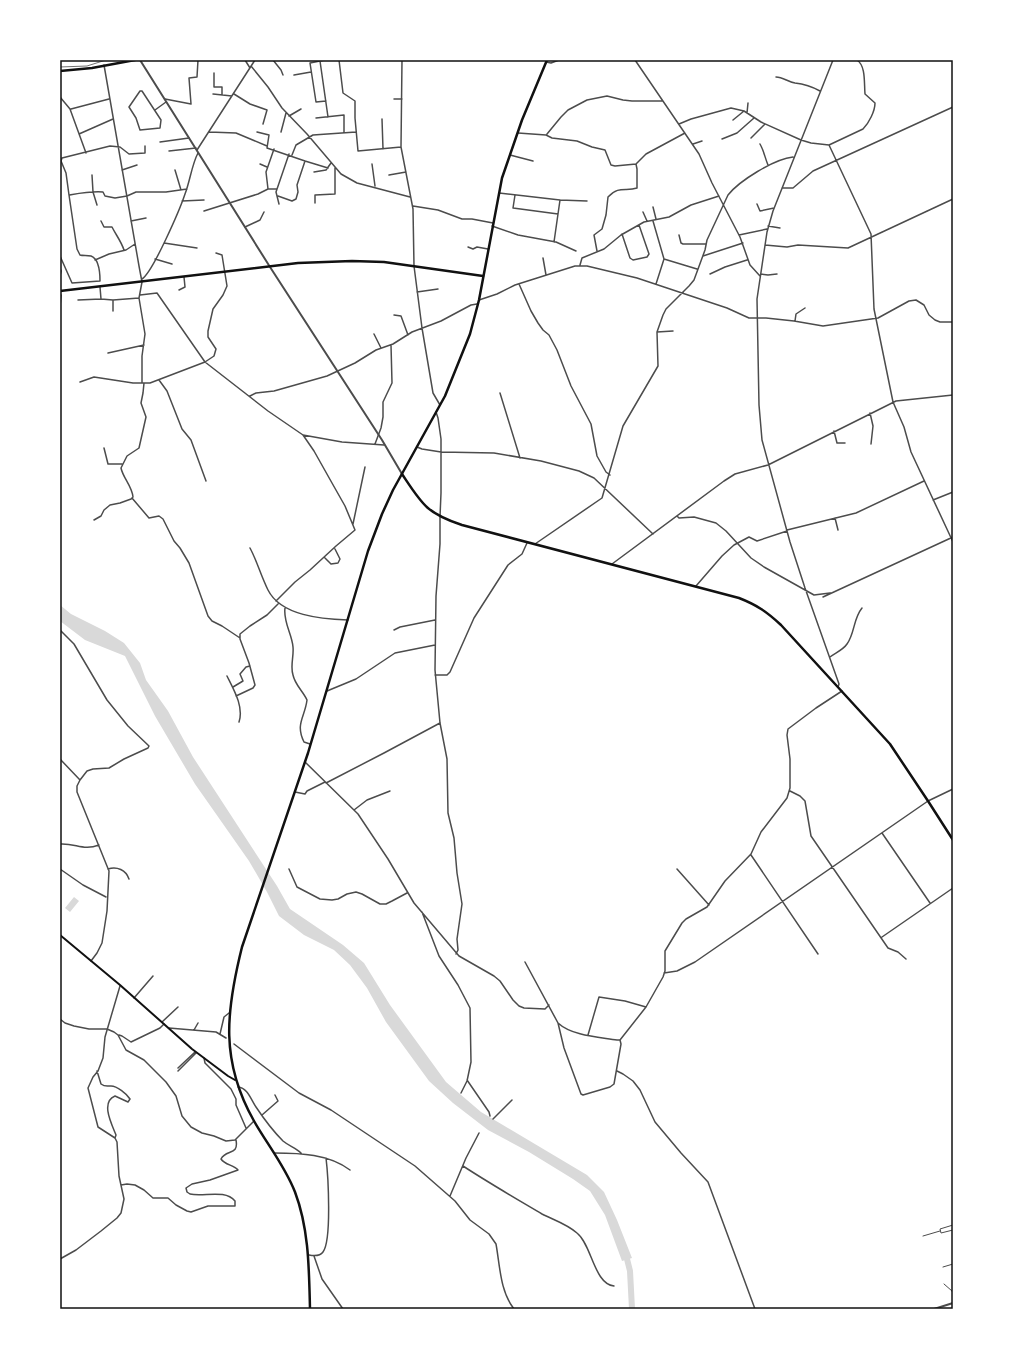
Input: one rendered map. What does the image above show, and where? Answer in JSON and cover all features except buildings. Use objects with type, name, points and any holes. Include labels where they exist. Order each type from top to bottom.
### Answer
[{"type":"main road","points":[[60,71],[104,66],[135,60]]},
{"type":"main road","points":[[310,1309],[306,1232],[301,1210],[294,1190],[274,1153],[254,1121],[235,1080],[229,1037],[230,1012],[235,976],[242,947],[311,745],[368,551],[376,529],[384,508],[440,405],[470,334],[479,300],[499,193],[509,155],[516,133],[547,61]]},
{"type":"main road","points":[[60,291],[100,287],[142,280],[184,277],[298,263],[344,261],[384,262],[483,276]]},
{"type":"main road","points":[[402,474],[423,504],[440,517],[462,525],[696,586],[755,604],[781,625],[890,744],[953,840]]},
{"type":"main road","points":[[60,935],[120,985],[196,1052],[235,1080]]},
{"type":"street","points":[[140,60],[402,474]]},
{"type":"street","points":[[155,110],[166,101],[191,104],[189,78],[197,77],[198,60]]},
{"type":"street","points":[[245,60],[268,87],[286,113],[341,174],[357,183],[410,197]]},
{"type":"street","points":[[142,280],[164,243],[182,201],[187,189],[197,150],[255,60]]},
{"type":"street","points":[[274,60],[282,70],[283,75]]},
{"type":"street","points":[[325,60],[310,63],[316,102],[326,101]]},
{"type":"street","points":[[339,60],[343,93],[355,101],[358,152],[401,147]]},
{"type":"street","points":[[402,60],[401,147],[412,206],[414,266],[422,328],[433,393],[440,405]]},
{"type":"street","points":[[547,61],[551,63],[559,60]]},
{"type":"street","points":[[635,60],[693,144],[704,163],[712,183],[740,235],[750,265],[760,275],[777,274]]},
{"type":"street","points":[[833,60],[774,208],[768,227],[757,299],[757,318],[761,430],[768,465],[806,592],[830,657],[839,684],[838,687]]},
{"type":"street","points":[[679,124],[691,118],[728,108],[736,108],[747,112],[765,124],[801,140],[829,145],[863,129],[867,125],[874,108],[875,103],[865,94],[863,69],[857,60]]},
{"type":"street","points":[[320,61],[328,117]]},
{"type":"street","points":[[104,66],[142,280],[139,298],[144,330],[142,356],[142,383],[144,393],[141,403],[146,417],[139,448],[127,456],[122,464],[122,471],[132,492],[132,498],[149,518],[159,516],[163,519],[174,541],[189,563],[210,619],[240,638]]},
{"type":"street","points":[[294,75],[311,72]]},
{"type":"street","points":[[214,73],[214,87],[222,87],[222,95]]},
{"type":"street","points":[[776,77],[809,86],[820,91]]},
{"type":"street","points":[[140,91],[142,91],[155,110],[161,120],[160,128],[141,130],[130,107],[140,91]]},
{"type":"street","points":[[214,94],[233,95],[250,104],[267,110],[263,124]]},
{"type":"street","points":[[546,135],[568,110],[587,100],[607,96],[632,101],[652,102],[662,100]]},
{"type":"street","points":[[60,97],[70,109],[86,153]]},
{"type":"street","points":[[70,109],[109,99]]},
{"type":"street","points":[[394,99],[402,99]]},
{"type":"street","points":[[747,112],[748,103]]},
{"type":"street","points":[[782,188],[797,186],[813,172],[836,160],[953,107]]},
{"type":"street","points":[[289,116],[301,109]]},
{"type":"street","points":[[733,120],[744,111]]},
{"type":"street","points":[[281,132],[286,113]]},
{"type":"street","points":[[316,118],[344,116],[344,133]]},
{"type":"street","points":[[79,134],[113,118]]},
{"type":"street","points":[[722,139],[737,133],[754,118]]},
{"type":"street","points":[[382,119],[383,149]]},
{"type":"street","points":[[751,138],[765,124]]},
{"type":"street","points":[[209,132],[236,133],[268,146],[267,148],[328,168]]},
{"type":"street","points":[[257,132],[269,135],[268,146]]},
{"type":"street","points":[[292,155],[296,145],[313,135],[356,132]]},
{"type":"street","points":[[516,133],[546,135],[552,138],[577,141],[605,150],[612,166],[636,164],[646,154],[685,133]]},
{"type":"street","points":[[160,142],[189,138]]},
{"type":"street","points":[[693,144],[702,141]]},
{"type":"street","points":[[760,144],[768,165]]},
{"type":"street","points":[[829,145],[871,237],[873,302],[894,402],[903,422],[911,452],[953,542]]},
{"type":"street","points":[[60,256],[72,283],[100,281],[98,265],[95,260],[92,257],[78,254],[72,226],[66,173],[61,159],[102,148],[118,146],[129,154],[145,153],[145,146]]},
{"type":"street","points":[[169,151],[197,150]]},
{"type":"street","points":[[268,189],[266,172],[274,150]]},
{"type":"street","points":[[279,204],[276,192],[289,154]]},
{"type":"street","points":[[509,155],[534,161]]},
{"type":"street","points":[[535,544],[602,498],[610,475],[623,426],[658,366],[657,332],[666,309],[694,280],[706,244],[723,203],[732,190],[768,165],[794,157]]},
{"type":"street","points":[[278,196],[292,201],[296,199],[298,192],[297,185],[305,161]]},
{"type":"street","points":[[314,172],[324,171],[328,168],[330,163]]},
{"type":"street","points":[[260,164],[267,167]]},
{"type":"street","points":[[372,164],[375,187]]},
{"type":"street","points":[[597,251],[594,235],[602,228],[606,215],[608,197],[620,189],[637,188],[636,164]]},
{"type":"street","points":[[122,170],[137,165]]},
{"type":"street","points":[[315,203],[315,195],[335,194],[335,168]]},
{"type":"street","points":[[175,170],[181,190]]},
{"type":"street","points":[[389,175],[406,172]]},
{"type":"street","points":[[92,175],[93,192],[97,205]]},
{"type":"street","points":[[69,195],[103,192],[105,196],[115,198],[127,196],[136,192],[166,192],[187,189]]},
{"type":"street","points":[[204,211],[258,194],[268,189],[277,189]]},
{"type":"street","points":[[499,193],[560,200],[586,201]]},
{"type":"street","points":[[515,195],[513,208],[558,214]]},
{"type":"street","points":[[580,266],[582,258],[608,247],[622,234],[639,225],[676,214],[691,205],[719,196]]},
{"type":"street","points":[[765,245],[787,247],[848,248],[953,199]]},
{"type":"street","points":[[182,201],[204,200]]},
{"type":"street","points":[[554,242],[560,200]]},
{"type":"street","points":[[758,204],[760,211],[774,208]]},
{"type":"street","points":[[412,206],[438,210],[462,219],[472,219],[493,224],[518,235],[554,242],[576,251]]},
{"type":"street","points":[[653,207],[656,220]]},
{"type":"street","points":[[245,227],[260,220],[264,212]]},
{"type":"street","points":[[643,212],[648,222]]},
{"type":"street","points":[[131,221],[146,218]]},
{"type":"street","points":[[101,221],[104,227],[112,227],[115,234],[118,235],[125,250]]},
{"type":"street","points":[[653,221],[664,259],[656,285]]},
{"type":"street","points":[[622,234],[630,258],[633,260],[647,257],[649,254],[639,225]]},
{"type":"street","points":[[740,235],[768,227],[780,228]]},
{"type":"street","points":[[679,236],[681,243],[683,244],[706,244]]},
{"type":"street","points":[[164,243],[197,248]]},
{"type":"street","points":[[703,256],[743,243]]},
{"type":"street","points":[[95,260],[109,254],[125,250],[135,244]]},
{"type":"street","points":[[468,247],[488,249]]},
{"type":"street","points":[[80,382],[94,377],[150,383],[205,362],[214,356],[216,349],[209,339],[208,330],[213,310],[227,286],[222,255],[216,253]]},
{"type":"street","points":[[543,258],[546,275]]},
{"type":"street","points":[[155,259],[172,264]]},
{"type":"street","points":[[664,259],[698,270]]},
{"type":"street","points":[[710,274],[725,267],[748,260]]},
{"type":"street","points":[[479,300],[546,275],[580,266],[587,266],[683,293],[727,308],[749,318],[795,321],[823,326],[876,318],[883,316],[909,301],[916,300],[924,305],[929,315],[935,320],[940,322],[953,322]]},
{"type":"street","points":[[60,268],[60,276]]},
{"type":"street","points":[[179,290],[186,287],[184,277]]},
{"type":"street","points":[[519,284],[531,311],[543,330],[549,335],[557,350],[571,386],[592,424],[596,454],[606,472],[610,475]]},
{"type":"street","points":[[100,287],[101,299]]},
{"type":"street","points":[[417,292],[438,288]]},
{"type":"street","points":[[140,295],[157,293],[205,362],[303,436],[314,451],[345,506],[355,530],[336,546],[325,558],[295,582],[276,601]]},
{"type":"street","points":[[60,306],[61,295]]},
{"type":"street","points":[[78,300],[139,298]]},
{"type":"street","points":[[113,300],[113,311]]},
{"type":"street","points":[[250,396],[256,393],[274,392],[337,372],[376,350],[391,345],[422,328],[441,321],[472,305],[478,304]]},
{"type":"street","points":[[795,321],[796,314],[805,308]]},
{"type":"street","points":[[394,315],[401,316],[408,335]]},
{"type":"street","points":[[657,332],[673,331]]},
{"type":"street","points":[[374,334],[381,348]]},
{"type":"street","points":[[108,353],[144,345]]},
{"type":"street","points":[[375,444],[383,417],[383,402],[392,383],[391,345]]},
{"type":"street","points":[[159,380],[167,391],[182,429],[191,440],[206,481]]},
{"type":"street","points":[[500,393],[520,458]]},
{"type":"street","points":[[612,564],[735,474],[768,465],[894,402],[904,399],[953,395]]},
{"type":"street","points":[[436,412],[440,430],[441,493],[440,544],[435,620],[435,675],[440,722],[447,759],[446,782],[448,792],[448,813],[454,838],[457,873],[462,904],[457,939],[458,950],[456,954]]},
{"type":"street","points":[[870,413],[873,426],[872,444]]},
{"type":"street","points":[[834,431],[837,443],[845,443]]},
{"type":"street","points":[[303,436],[342,442],[385,445]]},
{"type":"street","points":[[417,447],[422,450],[441,452],[491,453],[541,461],[579,471],[594,478],[606,488],[653,534]]},
{"type":"street","points":[[104,448],[108,464],[122,464]]},
{"type":"street","points":[[353,524],[365,467]]},
{"type":"street","points":[[696,586],[722,556],[737,543],[749,537],[757,541],[787,530],[862,511],[924,481]]},
{"type":"street","points":[[933,500],[953,492]]},
{"type":"street","points":[[94,520],[101,516],[104,510],[110,505],[120,504],[132,498]]},
{"type":"street","points":[[677,516],[679,518],[699,518],[716,523],[726,531],[751,558],[806,592],[816,596],[830,593]]},
{"type":"street","points":[[835,518],[838,530]]},
{"type":"street","points":[[823,597],[952,538]]},
{"type":"street","points":[[435,675],[447,675],[450,672],[474,618],[508,565],[522,554],[527,542]]},
{"type":"street","points":[[250,548],[268,591],[278,604],[314,617],[348,620]]},
{"type":"street","points":[[325,558],[331,564],[338,563],[340,559],[335,548]]},
{"type":"street","points":[[236,696],[254,687],[250,666],[240,634],[267,615],[278,604]]},
{"type":"street","points":[[286,608],[286,622],[292,637],[293,676],[297,686],[307,700],[300,724],[300,730],[304,742],[311,745]]},
{"type":"street","points":[[830,657],[849,642],[855,620],[862,608]]},
{"type":"street","points":[[394,630],[400,627],[435,620]]},
{"type":"street","points":[[60,630],[74,644],[107,700],[128,726],[150,746],[109,768],[89,770],[84,774],[77,786],[77,792],[108,868],[109,874],[106,898],[107,912],[102,943],[91,961]]},
{"type":"street","points":[[327,691],[356,679],[395,653],[435,645]]},
{"type":"street","points":[[233,686],[243,680],[240,674],[246,667],[250,666]]},
{"type":"street","points":[[227,676],[233,686],[241,712],[239,722]]},
{"type":"street","points":[[526,962],[558,1023],[564,1048],[581,1094],[586,1095],[613,1086],[617,1071],[621,1044],[620,1040],[646,1007],[664,973],[665,951],[682,923],[690,916],[709,905],[725,881],[751,854],[761,832],[787,798],[790,791],[788,729],[842,691]]},
{"type":"street","points":[[295,792],[305,794],[440,722]]},
{"type":"street","points":[[60,759],[80,780]]},
{"type":"street","points":[[305,762],[354,810],[388,859],[407,893],[456,954],[467,962],[494,976],[500,981],[519,1006],[524,1008],[545,1009],[549,1004]]},
{"type":"street","points":[[664,973],[677,971],[695,962],[928,801],[953,789]]},
{"type":"street","points":[[354,810],[367,800],[390,791]]},
{"type":"street","points":[[790,791],[800,796],[805,801],[811,836],[832,867],[882,937],[888,948],[898,952],[906,959]]},
{"type":"street","points":[[882,833],[930,903]]},
{"type":"street","points":[[60,844],[88,848],[99,845]]},
{"type":"street","points":[[751,854],[818,954]]},
{"type":"street","points":[[108,868],[113,867],[121,870],[128,875],[129,879]]},
{"type":"street","points":[[60,869],[83,885],[106,898]]},
{"type":"street","points":[[289,869],[297,887],[320,899],[338,899],[347,894],[356,892],[380,904],[386,904],[407,893]]},
{"type":"street","points":[[677,869],[709,905]]},
{"type":"street","points":[[882,937],[953,888]]},
{"type":"street","points":[[422,912],[441,960],[458,985],[469,1005],[471,1055],[467,1080],[461,1093]]},
{"type":"street","points":[[134,998],[153,976]]},
{"type":"street","points":[[115,1138],[99,1128],[95,1118],[88,1088],[103,1058],[107,1029],[120,985]]},
{"type":"street","points":[[588,1035],[599,997],[646,1007]]},
{"type":"street","points":[[60,1019],[68,1024],[83,1028],[107,1029],[131,1042],[160,1028],[178,1007]]},
{"type":"street","points":[[220,1034],[224,1017],[230,1012]]},
{"type":"street","points":[[194,1030],[198,1023]]},
{"type":"street","points":[[558,1023],[562,1027],[588,1035],[620,1040]]},
{"type":"street","points":[[168,1028],[216,1032],[226,1038]]},
{"type":"street","points":[[118,1035],[126,1050],[144,1060],[166,1082],[176,1096],[182,1116],[191,1127],[202,1133],[226,1141],[236,1140]]},
{"type":"street","points":[[234,1044],[299,1093],[331,1110],[410,1162],[450,1196],[470,1220],[493,1238],[496,1244],[504,1290],[510,1304],[514,1309]]},
{"type":"street","points":[[178,1070],[196,1052]]},
{"type":"street","points":[[204,1058],[205,1063],[231,1088],[246,1128]]},
{"type":"street","points":[[60,1258],[76,1250],[117,1218],[124,1203],[118,1168],[118,1145],[108,1110],[109,1100],[115,1096],[128,1102],[130,1099],[113,1086],[101,1084],[97,1071]]},
{"type":"street","points":[[617,1071],[633,1081],[640,1090],[655,1122],[708,1182],[755,1309]]},
{"type":"street","points":[[467,1080],[489,1112],[490,1116]]},
{"type":"street","points":[[238,1087],[243,1088],[246,1091],[262,1116],[282,1140],[301,1153]]},
{"type":"street","points":[[262,1116],[278,1101],[275,1095]]},
{"type":"street","points":[[493,1118],[512,1100]]},
{"type":"street","points":[[121,1185],[127,1184],[140,1188],[153,1198],[168,1198],[176,1206],[191,1212],[208,1206],[235,1206],[235,1201],[232,1198],[216,1194],[190,1194],[187,1192],[186,1188],[192,1184],[210,1180],[238,1170],[226,1164],[221,1159],[224,1155],[236,1148],[236,1140],[254,1121]]},
{"type":"street","points":[[450,1196],[479,1133]]},
{"type":"street","points":[[274,1153],[301,1153],[326,1158],[350,1170]]},
{"type":"street","points":[[308,1255],[314,1256],[320,1254],[324,1251],[326,1246],[329,1202],[326,1158]]},
{"type":"street","points":[[463,1166],[514,1198],[569,1227],[578,1234],[589,1249],[603,1280],[614,1286]]},
{"type":"street","points":[[923,1236],[940,1230],[940,1228],[953,1225]]},
{"type":"street","points":[[940,1230],[941,1233],[953,1230]]},
{"type":"street","points":[[314,1256],[322,1279],[343,1309]]},
{"type":"street","points":[[943,1267],[953,1264]]},
{"type":"street","points":[[944,1284],[952,1290],[953,1294]]},
{"type":"street","points":[[934,1309],[953,1304]]},
{"type":"shaded area","points":[[60,605],[71,614],[105,631],[124,643],[140,663],[146,680],[168,711],[193,757],[277,886],[290,909],[343,945],[364,963],[390,1005],[446,1082],[481,1112],[587,1175],[604,1192],[632,1258],[622,1261],[605,1215],[590,1191],[529,1152],[488,1130],[453,1103],[429,1081],[386,1022],[367,988],[350,965],[334,950],[304,935],[279,916],[249,861],[195,784],[155,716],[125,656],[85,640],[60,621]]},
{"type":"shaded area","points":[[74,897],[79,901],[70,912],[65,908]]},
{"type":"waterway","points":[[625,1251],[630,1271],[632,1309]]},
{"type":"railway","points":[[60,67],[87,66],[106,60]]}]
